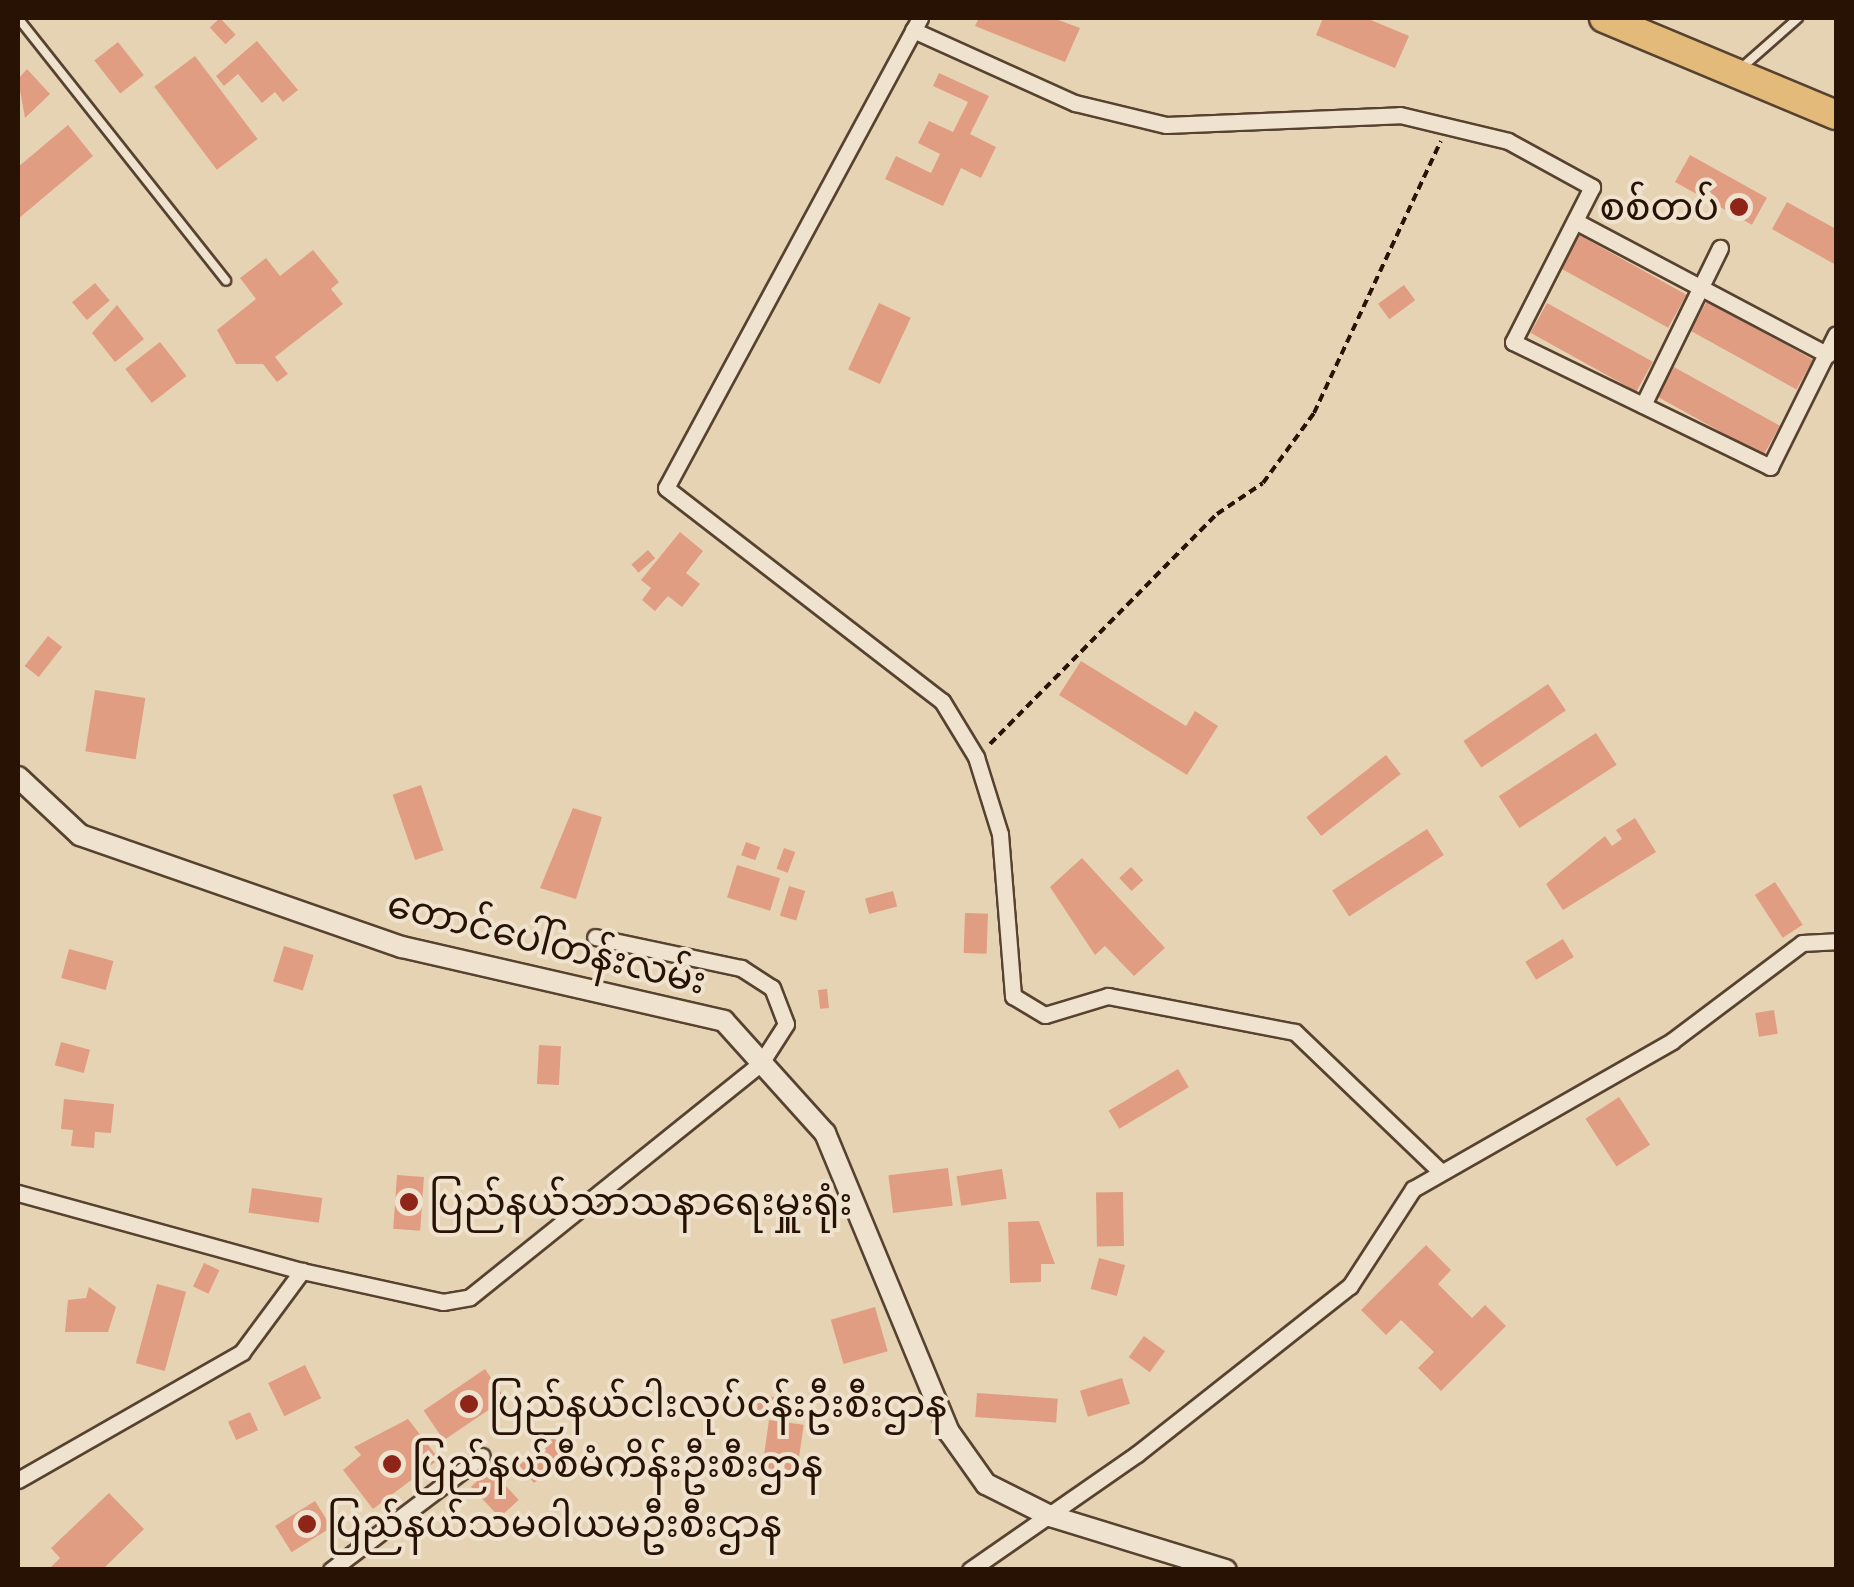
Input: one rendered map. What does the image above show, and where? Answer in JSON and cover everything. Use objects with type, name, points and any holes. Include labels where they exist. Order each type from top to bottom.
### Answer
[{"type":"highway","points":[[1604,18],[1836,114]]},
{"type":"street","points":[[1441,1172],[1295,1032],[1108,996],[1045,1015],[1013,996],[1004,960],[1009,880],[976,758],[942,702],[666,488],[916,24],[1075,103],[1166,125],[1303,114],[1400,115],[1508,141],[1592,187],[1513,342],[1770,467],[1836,334]]},
{"type":"street","points":[[1575,221],[1828,355]]},
{"type":"street","points":[[1643,405],[1720,248]]},
{"type":"street","name":"တောင်ပေါ်တန်းလမ်း","points":[[18,777],[80,834],[402,947],[724,1021],[825,1133],[949,1432],[986,1484],[1050,1516],[1226,1570]]},
{"type":"street","points":[[18,1193],[302,1271],[444,1302],[470,1296],[761,1063],[786,1024],[772,988],[741,968],[595,937]]},
{"type":"street","points":[[970,1570],[1050,1516],[1350,1286],[1412,1188],[1672,1041],[1802,943],[1836,941]]},
{"type":"street","points":[[18,1480],[242,1352],[302,1271]]},
{"type":"street","points":[[331,1570],[482,1456]]},
{"type":"lane","points":[[18,18],[226,280]]},
{"type":"lane","points":[[1736,72],[1798,18]]},
{"type":"path","points":[[976,758],[1217,514],[1263,483],[1314,412],[1449,127]]},
{"type":"building","points":[[220,18],[236,35],[225,44],[210,28]]},
{"type":"building","points":[[979,18],[1053,18],[1080,28],[1065,62],[975,26]]},
{"type":"building","points":[[1323,18],[1366,18],[1409,36],[1395,68],[1316,35]]},
{"type":"building","points":[[257,41],[298,90],[283,102],[275,92],[262,103],[238,74],[224,86],[216,76]]},
{"type":"building","points":[[118,42],[144,75],[120,94],[94,60]]},
{"type":"building","points":[[195,56],[258,139],[217,170],[154,87]]},
{"type":"building","points":[[27,69],[50,94],[25,118],[18,79]]},
{"type":"building","points":[[939,73],[989,96],[970,134],[996,147],[981,178],[961,168],[943,206],[885,179],[896,156],[931,173],[940,154],[918,143],[929,121],[953,132],[968,102],[933,86]]},
{"type":"building","points":[[68,125],[93,156],[18,219],[18,167]]},
{"type":"building","points":[[1690,155],[1767,198],[1752,225],[1675,182]]},
{"type":"building","points":[[1787,202],[1836,229],[1836,265],[1772,229]]},
{"type":"building","points":[[1579,235],[1687,295],[1668,328],[1561,268]]},
{"type":"building","points":[[313,250],[339,282],[331,289],[343,304],[275,357],[288,374],[277,382],[263,364],[236,364],[217,330],[256,299],[240,278],[266,258],[280,276]]},
{"type":"building","points":[[95,283],[110,301],[87,320],[72,302]]},
{"type":"building","points":[[1404,285],[1415,300],[1389,319],[1378,304]]},
{"type":"building","points":[[1707,301],[1813,360],[1796,389],[1691,331]]},
{"type":"building","points":[[879,303],[911,318],[880,384],[848,369]]},
{"type":"building","points":[[1547,303],[1653,362],[1636,391],[1531,333]]},
{"type":"building","points":[[117,305],[144,339],[115,362],[92,333]]},
{"type":"building","points":[[160,342],[186,376],[152,403],[125,369]]},
{"type":"building","points":[[1674,367],[1780,426],[1763,455],[1658,397]]},
{"type":"building","points":[[680,532],[703,551],[686,573],[700,584],[682,607],[668,596],[655,611],[642,600],[651,588],[641,580]]},
{"type":"building","points":[[648,550],[655,558],[639,573],[631,564]]},
{"type":"building","points":[[48,636],[62,647],[39,677],[25,666]]},
{"type":"building","points":[[1081,661],[1186,726],[1195,711],[1218,726],[1187,775],[1059,695]]},
{"type":"building","points":[[1548,684],[1566,711],[1481,768],[1463,741]]},
{"type":"building","points":[[95,690],[145,698],[136,759],[85,751]]},
{"type":"building","points":[[1596,733],[1617,765],[1519,828],[1499,796]]},
{"type":"building","points":[[1386,755],[1401,774],[1321,836],[1306,817]]},
{"type":"building","points":[[421,785],[443,850],[415,860],[393,795]]},
{"type":"building","points":[[573,808],[602,817],[576,899],[540,888]]},
{"type":"building","points":[[1635,818],[1656,852],[1563,910],[1546,884],[1605,836],[1612,846],[1622,839],[1616,830]]},
{"type":"building","points":[[1427,829],[1444,855],[1349,917],[1332,891]]},
{"type":"building","points":[[746,842],[760,847],[755,860],[741,855]]},
{"type":"building","points":[[784,848],[795,852],[788,873],[776,869]]},
{"type":"building","points":[[1082,858],[1165,948],[1134,976],[1105,946],[1095,955],[1050,887]]},
{"type":"building","points":[[737,865],[780,878],[770,911],[727,898]]},
{"type":"building","points":[[1131,867],[1143,880],[1132,891],[1119,878]]},
{"type":"building","points":[[1775,882],[1803,925],[1783,938],[1755,895]]},
{"type":"building","points":[[789,886],[805,891],[796,921],[780,916]]},
{"type":"building","points":[[893,891],[897,906],[869,914],[865,899]]},
{"type":"building","points":[[965,913],[988,914],[987,954],[964,953]]},
{"type":"building","points":[[1563,939],[1574,957],[1536,980],[1525,962]]},
{"type":"building","points":[[284,946],[314,955],[303,990],[273,981]]},
{"type":"building","points":[[69,949],[113,961],[106,990],[61,978]]},
{"type":"building","points":[[827,989],[829,1008],[820,1009],[818,990]]},
{"type":"building","points":[[1774,1010],[1778,1034],[1759,1037],[1755,1013]]},
{"type":"building","points":[[61,1042],[90,1050],[84,1073],[55,1065]]},
{"type":"building","points":[[539,1045],[561,1046],[559,1085],[537,1084]]},
{"type":"building","points":[[1178,1069],[1189,1087],[1119,1129],[1109,1111]]},
{"type":"building","points":[[1619,1097],[1650,1145],[1616,1167],[1585,1119]]},
{"type":"building","points":[[64,1099],[114,1104],[111,1133],[95,1132],[94,1148],[71,1146],[73,1130],[61,1129]]},
{"type":"building","points":[[948,1168],[953,1206],[893,1213],[888,1175]]},
{"type":"building","points":[[1002,1169],[1007,1199],[961,1206],[957,1176]]},
{"type":"building","points":[[397,1175],[424,1177],[420,1231],[393,1229]]},
{"type":"building","points":[[252,1188],[322,1198],[319,1223],[249,1213]]},
{"type":"building","points":[[1096,1192],[1123,1192],[1124,1246],[1097,1246]]},
{"type":"building","points":[[1039,1221],[1055,1264],[1041,1264],[1041,1282],[1010,1283],[1008,1222]]},
{"type":"building","points":[[1426,1245],[1451,1270],[1438,1284],[1472,1318],[1485,1305],[1506,1326],[1441,1391],[1418,1368],[1434,1352],[1401,1320],[1386,1335],[1361,1310]]},
{"type":"building","points":[[1099,1258],[1125,1265],[1117,1296],[1091,1289]]},
{"type":"building","points":[[204,1263],[219,1270],[208,1294],[193,1287]]},
{"type":"building","points":[[157,1284],[186,1292],[165,1371],[136,1363]]},
{"type":"building","points":[[89,1287],[116,1307],[108,1332],[65,1332],[68,1300],[86,1298]]},
{"type":"building","points":[[875,1307],[888,1351],[843,1364],[831,1320]]},
{"type":"building","points":[[1144,1336],[1165,1351],[1150,1372],[1129,1357]]},
{"type":"building","points":[[305,1365],[321,1398],[284,1416],[268,1383]]},
{"type":"building","points":[[485,1369],[505,1399],[444,1440],[424,1410]]},
{"type":"building","points":[[1122,1378],[1130,1404],[1088,1417],[1080,1391]]},
{"type":"building","points":[[977,1393],[1058,1399],[1056,1423],[975,1417]]},
{"type":"building","points":[[758,1396],[777,1397],[776,1416],[757,1415]]},
{"type":"building","points":[[250,1412],[258,1430],[236,1440],[228,1422]]},
{"type":"building","points":[[408,1419],[439,1459],[373,1509],[343,1470],[361,1455],[354,1447]]},
{"type":"building","points":[[769,1420],[804,1425],[797,1472],[762,1468]]},
{"type":"building","points":[[553,1437],[568,1455],[534,1483],[519,1465]]},
{"type":"building","points":[[490,1469],[519,1500],[500,1517],[471,1487]]},
{"type":"building","points":[[109,1493],[144,1529],[102,1570],[48,1570],[60,1558],[51,1548]]},
{"type":"building","points":[[315,1501],[331,1527],[292,1552],[275,1526]]},
{"type":"place","name":"စစ်တပ်","points":[[1739,207]]},
{"type":"place","name":"ပြည်နယ်သာသနာရေးမှူးရုံး","points":[[409,1202]]},
{"type":"place","name":"ပြည်နယ်ငါးလုပ်ငန်းဦးစီးဌာန","points":[[469,1404]]},
{"type":"place","name":"ပြည်နယ်စီမံကိန်းဦးစီးဌာန","points":[[392,1464]]},
{"type":"place","name":"ပြည်နယ်သမဝါယမဦးစီးဌာန","points":[[307,1524]]}]
